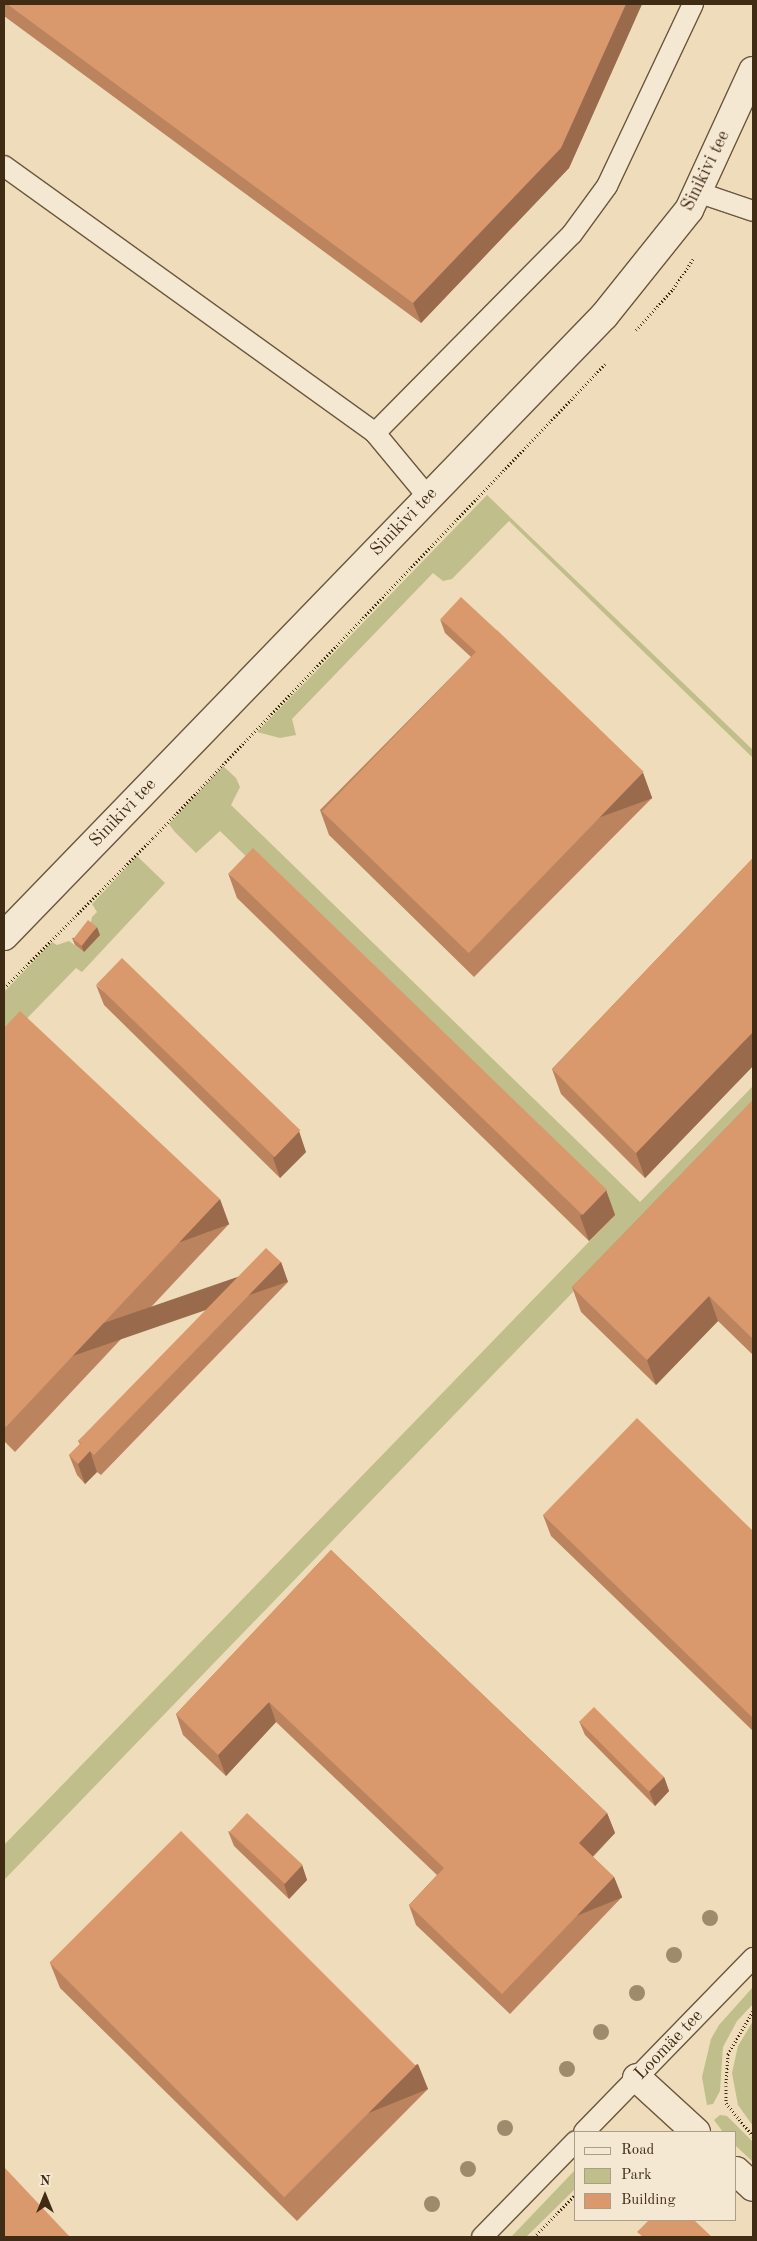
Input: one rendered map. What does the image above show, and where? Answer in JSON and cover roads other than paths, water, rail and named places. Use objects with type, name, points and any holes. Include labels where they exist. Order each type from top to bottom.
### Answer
[{"type":"street","name":"Sinikivi tee","points":[[4,936],[604,316],[689,210],[753,71]]},
{"type":"street","points":[[637,2078],[695,2131]]},
{"type":"street","points":[[737,2171],[753,2188]]},
{"type":"lane","points":[[375,434],[572,234],[607,186],[693,4]]},
{"type":"lane","points":[[4,166],[375,434],[428,497]]},
{"type":"lane","points":[[697,192],[753,211]]},
{"type":"lane","name":"Loomäe tee","points":[[585,2131],[753,1958]]},
{"type":"lane","points":[[482,2237],[574,2143]]}]
